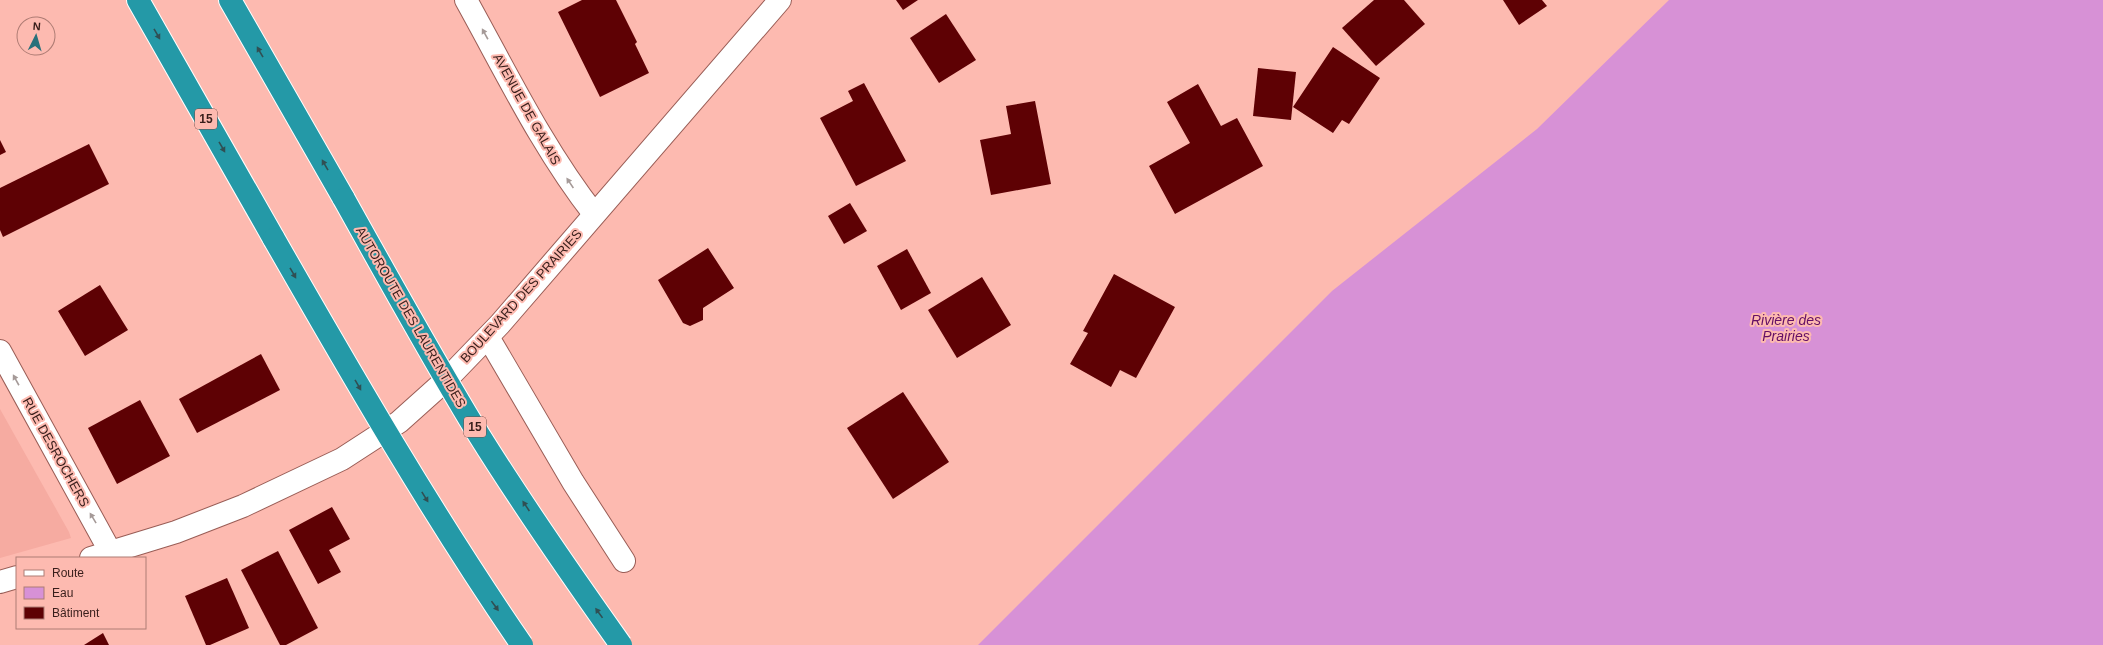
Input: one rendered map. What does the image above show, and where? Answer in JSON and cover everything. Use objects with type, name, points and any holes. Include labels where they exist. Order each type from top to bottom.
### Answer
[{"type":"highway","name":"15","points":[[138,0],[339,353],[416,483],[488,596],[522,645]]},
{"type":"highway","name":"AUTOROUTE DES LAURENTIDES","points":[[230,0],[344,199],[428,350],[480,436],[575,581],[621,645]]},
{"type":"street","name":"AVENUE DE GALAIS","points":[[466,0],[556,161],[572,187],[594,214]]},
{"type":"street","name":"BOULEVARD DES PRAIRIES","points":[[101,555],[176,532],[243,506],[342,458],[399,422],[447,379],[488,337],[780,0]]},
{"type":"street","points":[[488,337],[573,482],[624,562]]},
{"type":"street","name":"RUE DESROCHERS","points":[[0,351],[101,555]]},
{"type":"street","points":[[0,582],[16,577]]},
{"type":"shaded area","points":[[0,409],[71,538],[0,558]]},
{"type":"water","name":"Rivière des Prairies","points":[[1669,0],[2103,0],[2103,645],[978,645],[1332,291],[1537,129]]},
{"type":"building","points":[[582,0],[616,0],[637,42],[635,44],[649,73],[600,97],[558,12]]},
{"type":"building","points":[[896,0],[918,0],[903,10]]},
{"type":"building","points":[[1374,0],[1404,0],[1425,24],[1376,66],[1342,28]]},
{"type":"building","points":[[1503,0],[1542,0],[1547,6],[1519,25]]},
{"type":"building","points":[[946,14],[976,60],[939,83],[910,38]]},
{"type":"building","points":[[1333,47],[1380,78],[1349,124],[1342,120],[1333,133],[1293,107]]},
{"type":"building","points":[[1258,68],[1296,72],[1291,120],[1253,116]]},
{"type":"building","points":[[864,83],[906,161],[856,186],[820,118],[853,101],[848,91]]},
{"type":"building","points":[[1198,84],[1221,126],[1237,118],[1263,166],[1175,214],[1149,166],[1190,143],[1167,102]]},
{"type":"building","points":[[1035,101],[1051,184],[991,195],[980,140],[1011,134],[1006,106]]},
{"type":"building","points":[[0,140],[6,152],[0,155]]},
{"type":"building","points":[[89,144],[109,184],[3,237],[0,230],[0,188]]},
{"type":"building","points":[[850,203],[867,231],[844,244],[828,216]]},
{"type":"building","points":[[708,248],[734,288],[703,308],[703,320],[690,326],[683,323],[658,280]]},
{"type":"building","points":[[907,249],[931,293],[901,310],[877,266]]},
{"type":"building","points":[[1114,274],[1175,307],[1136,378],[1120,370],[1111,387],[1070,364],[1088,333],[1083,331]]},
{"type":"building","points":[[982,277],[1011,325],[957,358],[928,310]]},
{"type":"building","points":[[100,285],[128,330],[85,356],[58,311]]},
{"type":"building","points":[[261,354],[280,390],[197,433],[179,399]]},
{"type":"building","points":[[903,392],[949,462],[893,499],[847,428]]},
{"type":"building","points":[[140,400],[170,456],[117,484],[88,428]]},
{"type":"building","points":[[332,507],[350,539],[329,550],[341,572],[318,584],[289,530]]},
{"type":"building","points":[[278,551],[318,628],[286,645],[280,645],[241,570]]},
{"type":"building","points":[[227,578],[249,628],[210,645],[206,645],[185,596]]},
{"type":"building","points":[[103,633],[109,645],[84,645]]}]
